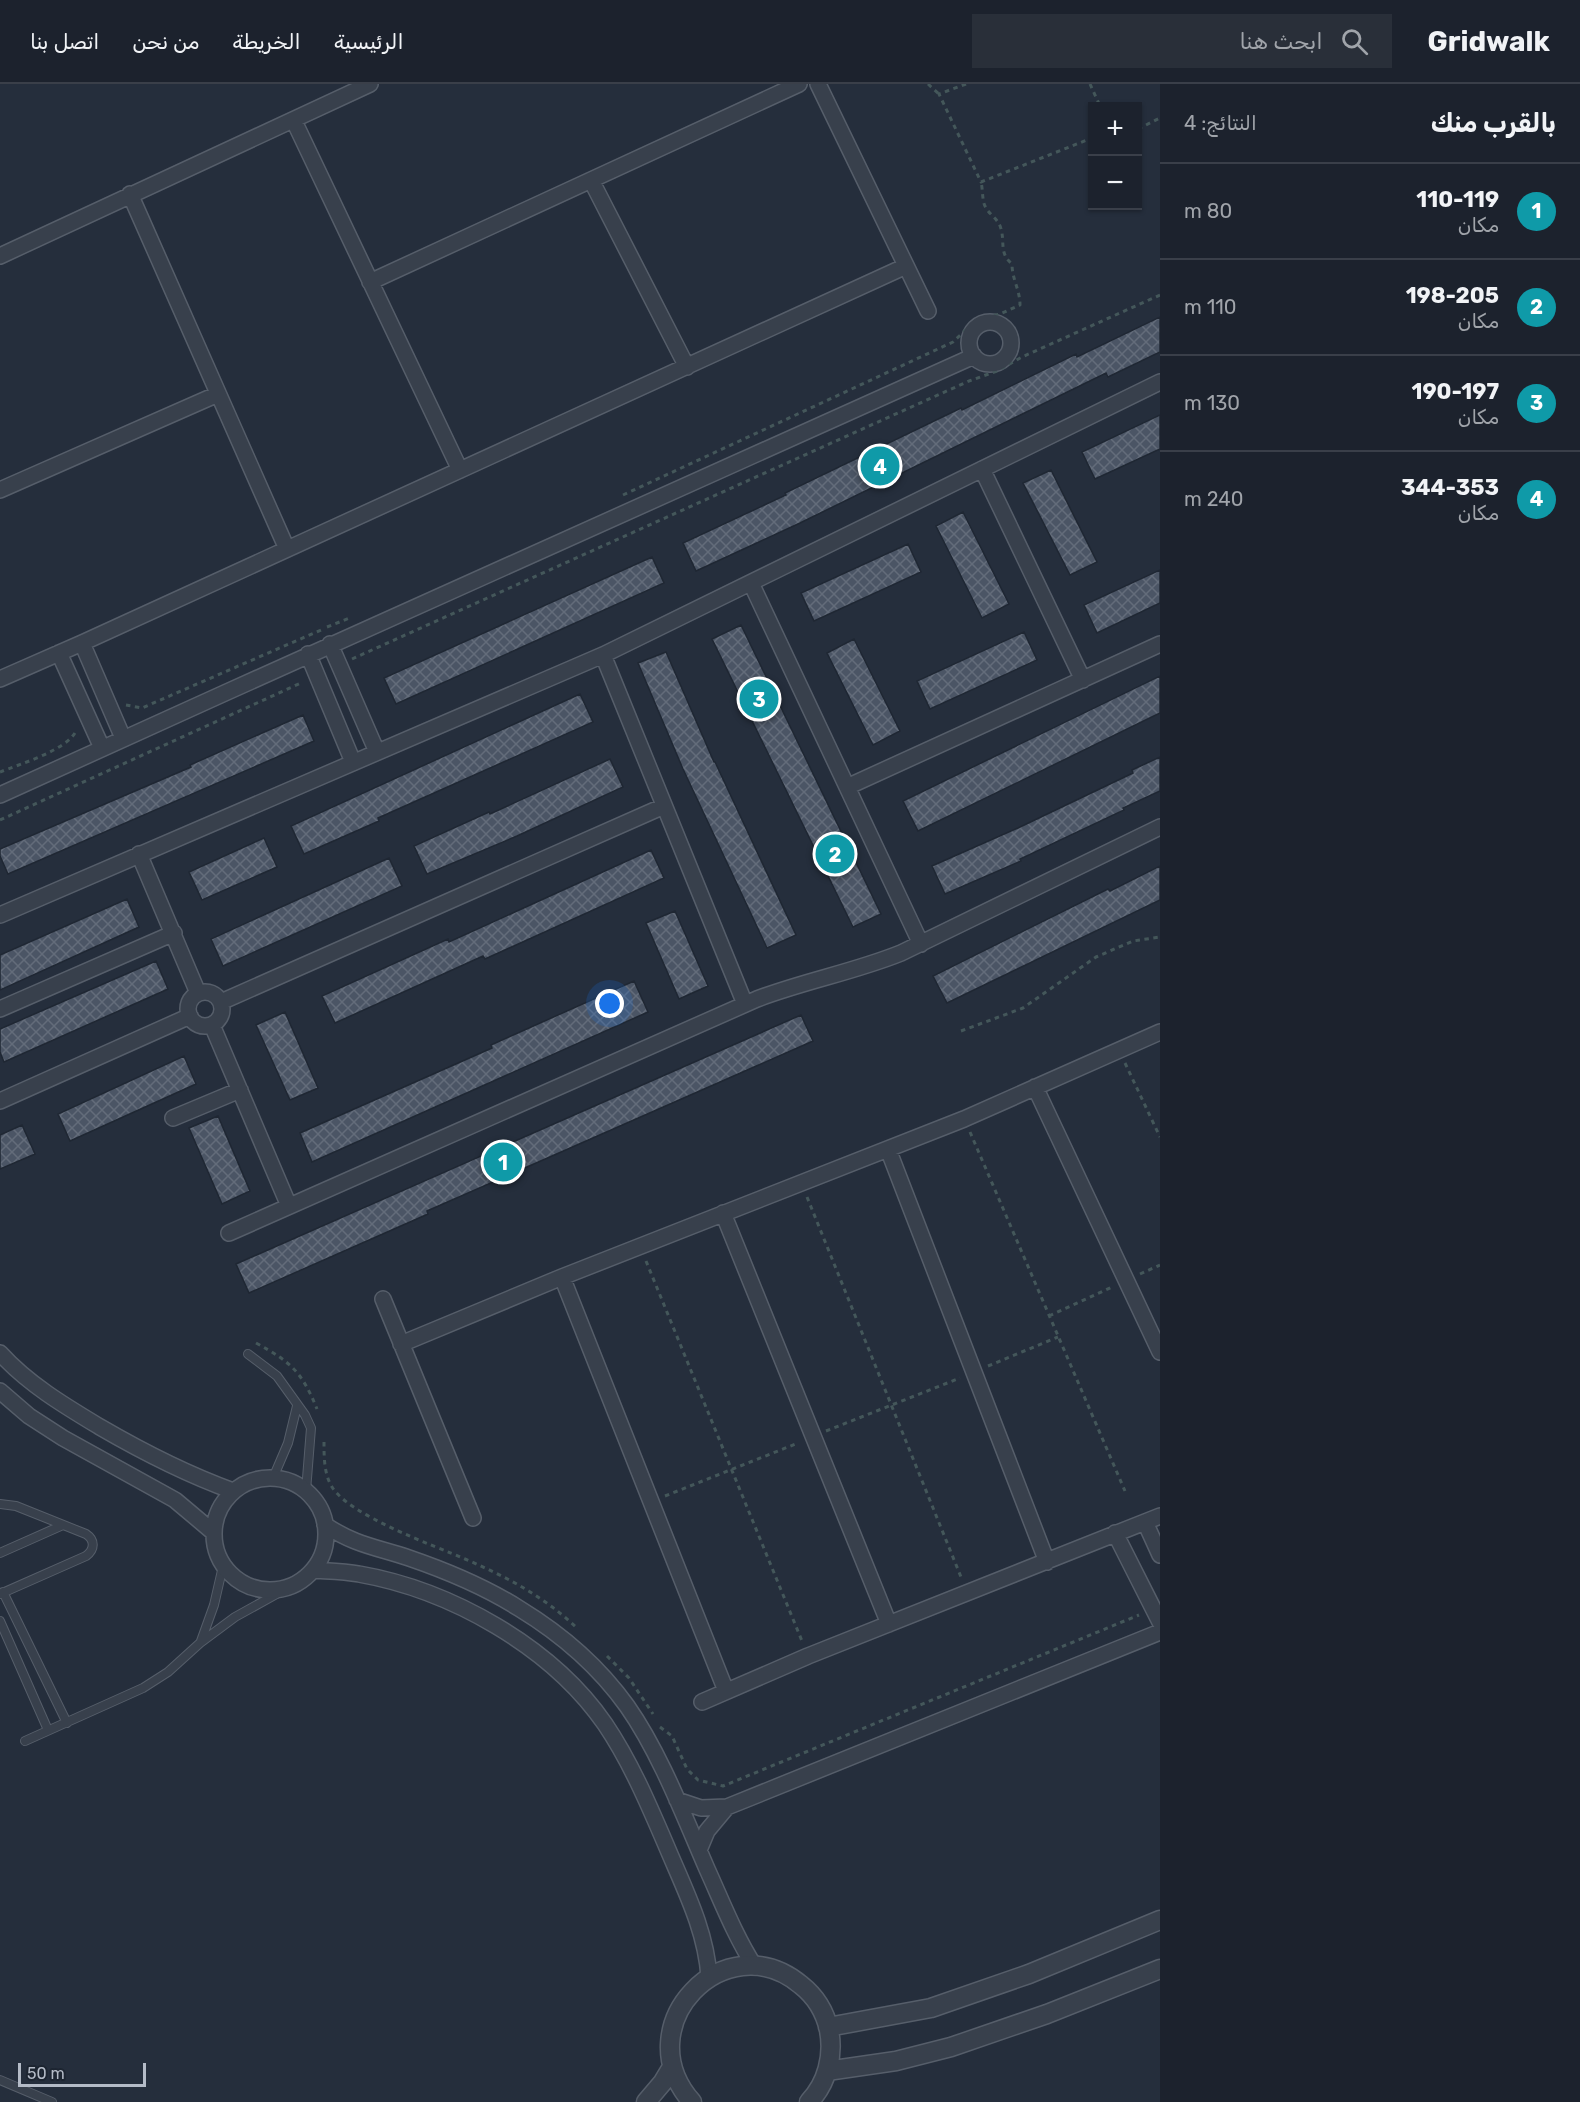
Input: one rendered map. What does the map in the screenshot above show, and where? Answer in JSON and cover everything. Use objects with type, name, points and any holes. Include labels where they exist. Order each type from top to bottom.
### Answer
[{"type":"street","points":[[0,256],[370,84]]},
{"type":"street","points":[[370,282],[799,84]]},
{"type":"street","points":[[818,84],[928,311]]},
{"type":"street","points":[[294,121],[460,470]]},
{"type":"street","points":[[591,180],[687,367]]},
{"type":"street","points":[[130,194],[287,549]]},
{"type":"street","points":[[0,679],[906,267]]},
{"type":"street","points":[[0,795],[330,644],[607,523],[974,356]]},
{"type":"street","points":[[0,915],[603,655],[1160,382]]},
{"type":"street","points":[[1,487],[218,394]]},
{"type":"street","points":[[982,469],[1083,680]]},
{"type":"street","points":[[751,584],[921,944]]},
{"type":"street","points":[[82,643],[123,738]]},
{"type":"street","points":[[330,644],[376,752]]},
{"type":"street","points":[[847,787],[1160,644]]},
{"type":"street","points":[[59,653],[102,748]]},
{"type":"street","points":[[308,654],[353,762]]},
{"type":"street","points":[[603,655],[745,1004]]},
{"type":"street","points":[[221,1002],[663,807]]},
{"type":"street","points":[[229,1233],[745,1004],[789,988],[859,969],[921,944],[1160,827]]},
{"type":"street","points":[[139,854],[198,993]]},
{"type":"street","points":[[0,1010],[174,933]]},
{"type":"street","points":[[209,992],[221,1002],[223,1008],[220,1018],[212,1025],[197,1024],[190,1016],[188,1005],[198,993],[209,992]]},
{"type":"street","points":[[0,1101],[190,1016]]},
{"type":"street","points":[[212,1025],[289,1206]]},
{"type":"street","points":[[401,1344],[562,1277],[964,1119],[1160,1032]]},
{"type":"street","points":[[1035,1087],[1160,1352]]},
{"type":"street","points":[[173,1118],[240,1090]]},
{"type":"street","points":[[888,1149],[1047,1562]]},
{"type":"street","points":[[723,1213],[888,1624]]},
{"type":"street","points":[[562,1277],[726,1691]]},
{"type":"street","points":[[383,1299],[473,1518]]},
{"type":"street","points":[[0,1353],[12,1366],[42,1390],[76,1413],[149,1454],[198,1478],[233,1491]]},
{"type":"street","points":[[0,1392],[29,1416],[63,1438],[175,1500],[213,1532]]},
{"type":"street","points":[[273,1478],[290,1482],[306,1491],[322,1512],[326,1541],[322,1556],[314,1570],[303,1579],[291,1586],[279,1589],[254,1588],[231,1575],[223,1566],[214,1544],[213,1532],[219,1509],[233,1491],[252,1481],[273,1478]]},
{"type":"street","points":[[702,1702],[808,1656],[1160,1516]]},
{"type":"street","points":[[1145,1522],[1160,1555]]},
{"type":"street","points":[[325,1525],[344,1537],[366,1546],[409,1558],[520,1608],[582,1656],[606,1680],[627,1707],[645,1736],[677,1800],[734,1929],[755,1967]]},
{"type":"street","points":[[1116,1533],[1156,1616]]},
{"type":"street","points":[[314,1570],[356,1573],[384,1579],[436,1597],[469,1612],[531,1649],[582,1695],[604,1722],[622,1750],[651,1811],[701,1928],[707,1952],[709,1977]]},
{"type":"street","points":[[677,1800],[701,1808],[727,1807],[1160,1632]]},
{"type":"street","points":[[699,1850],[707,1831],[727,1807]]},
{"type":"street","points":[[828,2027],[931,2008],[1029,1974],[1160,1920]]},
{"type":"street","points":[[692,2102],[677,2080],[672,2067],[669,2041],[676,2016],[689,1994],[709,1977],[727,1970],[755,1967],[776,1971],[796,1980],[816,2001],[828,2027],[831,2042],[827,2071],[822,2085],[809,2102]]},
{"type":"street","points":[[827,2071],[896,2061],[951,2046],[1047,2014],[1160,1969]]},
{"type":"street","points":[[646,2102],[672,2067]]},
{"type":"lane","points":[[248,1354],[277,1376],[305,1415],[311,1428],[306,1491]]},
{"type":"lane","points":[[273,1478],[288,1443],[297,1406]]},
{"type":"lane","points":[[0,1504],[16,1506],[89,1536],[93,1544],[90,1553],[2,1593],[67,1723]]},
{"type":"lane","points":[[0,1553],[63,1525]]},
{"type":"lane","points":[[200,1643],[214,1605],[223,1566]]},
{"type":"lane","points":[[25,1741],[143,1688],[179,1663],[200,1643],[244,1611],[291,1586]]},
{"type":"lane","points":[[0,1621],[48,1730]]},
{"type":"lane","points":[[0,2080],[52,2102]]},
{"type":"path","points":[[616,498],[953,342],[976,320],[1000,314],[1020,305],[1020,292],[1012,277],[1012,264],[1005,259],[1002,249],[1001,228],[983,204],[981,182],[939,94],[928,84]]},
{"type":"path","points":[[939,94],[966,84]]},
{"type":"path","points":[[1090,84],[1098,102]]},
{"type":"path","points":[[1142,127],[1160,118]]},
{"type":"path","points":[[981,182],[1088,140]]},
{"type":"path","points":[[339,665],[969,381],[997,371],[1022,357],[1160,295]]},
{"type":"path","points":[[110,708],[123,704],[142,708],[355,615]]},
{"type":"path","points":[[0,820],[316,676]]},
{"type":"path","points":[[0,772],[69,741],[75,734],[78,722],[88,718]]},
{"type":"path","points":[[961,1031],[1023,1008],[1096,957],[1133,941],[1160,937]]},
{"type":"path","points":[[1119,1050],[1160,1137]]},
{"type":"path","points":[[964,1119],[1125,1491]]},
{"type":"path","points":[[801,1182],[968,1593]]},
{"type":"path","points":[[640,1247],[808,1656]]},
{"type":"path","points":[[1049,1316],[1160,1265]]},
{"type":"path","points":[[652,1501],[1058,1337]]},
{"type":"path","points":[[256,1343],[283,1358],[298,1374],[310,1392],[319,1413]]},
{"type":"path","points":[[324,1440],[324,1462],[332,1487],[351,1505],[410,1536],[510,1580],[542,1597],[582,1632]]},
{"type":"path","points":[[658,1726],[672,1736],[687,1769],[698,1780],[723,1786],[1156,1616]]},
{"type":"path","points":[[603,1652],[629,1678],[654,1717]]},
{"type":"building","points":[[1160,317],[1160,352],[1108,377],[1106,373],[800,523],[696,571],[683,543],[786,495],[785,493],[961,408],[962,410],[1076,354],[1077,357]]},
{"type":"building","points":[[1160,415],[1160,449],[1095,479],[1082,452]]},
{"type":"building","points":[[1051,470],[1097,562],[1070,575],[1023,483]]},
{"type":"building","points":[[963,512],[1009,604],[982,618],[936,526]]},
{"type":"building","points":[[908,544],[921,572],[814,621],[801,593]]},
{"type":"building","points":[[652,557],[664,583],[396,704],[384,678]]},
{"type":"building","points":[[1160,570],[1160,603],[1097,633],[1084,605]]},
{"type":"building","points":[[741,625],[881,914],[853,927],[712,639]]},
{"type":"building","points":[[1024,632],[1037,660],[930,709],[917,681]]},
{"type":"building","points":[[854,639],[900,731],[873,745],[827,653]]},
{"type":"building","points":[[666,652],[714,762],[796,935],[767,948],[683,769],[638,663]]},
{"type":"building","points":[[1160,676],[1160,713],[918,831],[903,801]]},
{"type":"building","points":[[580,694],[593,722],[378,818],[379,821],[304,854],[291,826]]},
{"type":"building","points":[[303,715],[314,741],[8,874],[0,856],[0,849],[191,767],[190,765]]},
{"type":"building","points":[[1160,757],[1160,791],[1020,859],[1021,861],[945,894],[932,866],[1018,828],[1133,773],[1132,770]]},
{"type":"building","points":[[610,759],[623,787],[427,874],[414,846]]},
{"type":"building","points":[[264,838],[277,867],[202,900],[189,872]]},
{"type":"building","points":[[651,850],[664,878],[485,959],[483,956],[335,1023],[322,996],[448,939],[449,942]]},
{"type":"building","points":[[389,858],[402,886],[223,966],[211,939]]},
{"type":"building","points":[[1160,866],[1160,900],[947,1003],[933,976],[1108,889],[1110,891]]},
{"type":"building","points":[[127,899],[139,927],[0,990],[0,955]]},
{"type":"building","points":[[675,911],[708,986],[679,999],[646,923]]},
{"type":"building","points":[[156,961],[168,989],[4,1062],[0,1052],[0,1029]]},
{"type":"building","points":[[634,981],[648,1012],[312,1162],[300,1133],[492,1048],[491,1045]]},
{"type":"building","points":[[285,1012],[318,1088],[290,1100],[256,1025]]},
{"type":"building","points":[[801,1015],[813,1041],[427,1211],[428,1214],[249,1293],[236,1264]]},
{"type":"building","points":[[184,1056],[196,1084],[70,1141],[58,1114]]},
{"type":"building","points":[[218,1116],[250,1191],[222,1204],[189,1128]]},
{"type":"building","points":[[22,1125],[35,1154],[0,1169],[0,1135]]},
{"type":"place","name":"344-353","points":[[880,466]]},
{"type":"place","name":"190-197","points":[[759,699]]},
{"type":"place","name":"198-205","points":[[835,854]]},
{"type":"place","name":"110-119","points":[[503,1162]]}]
